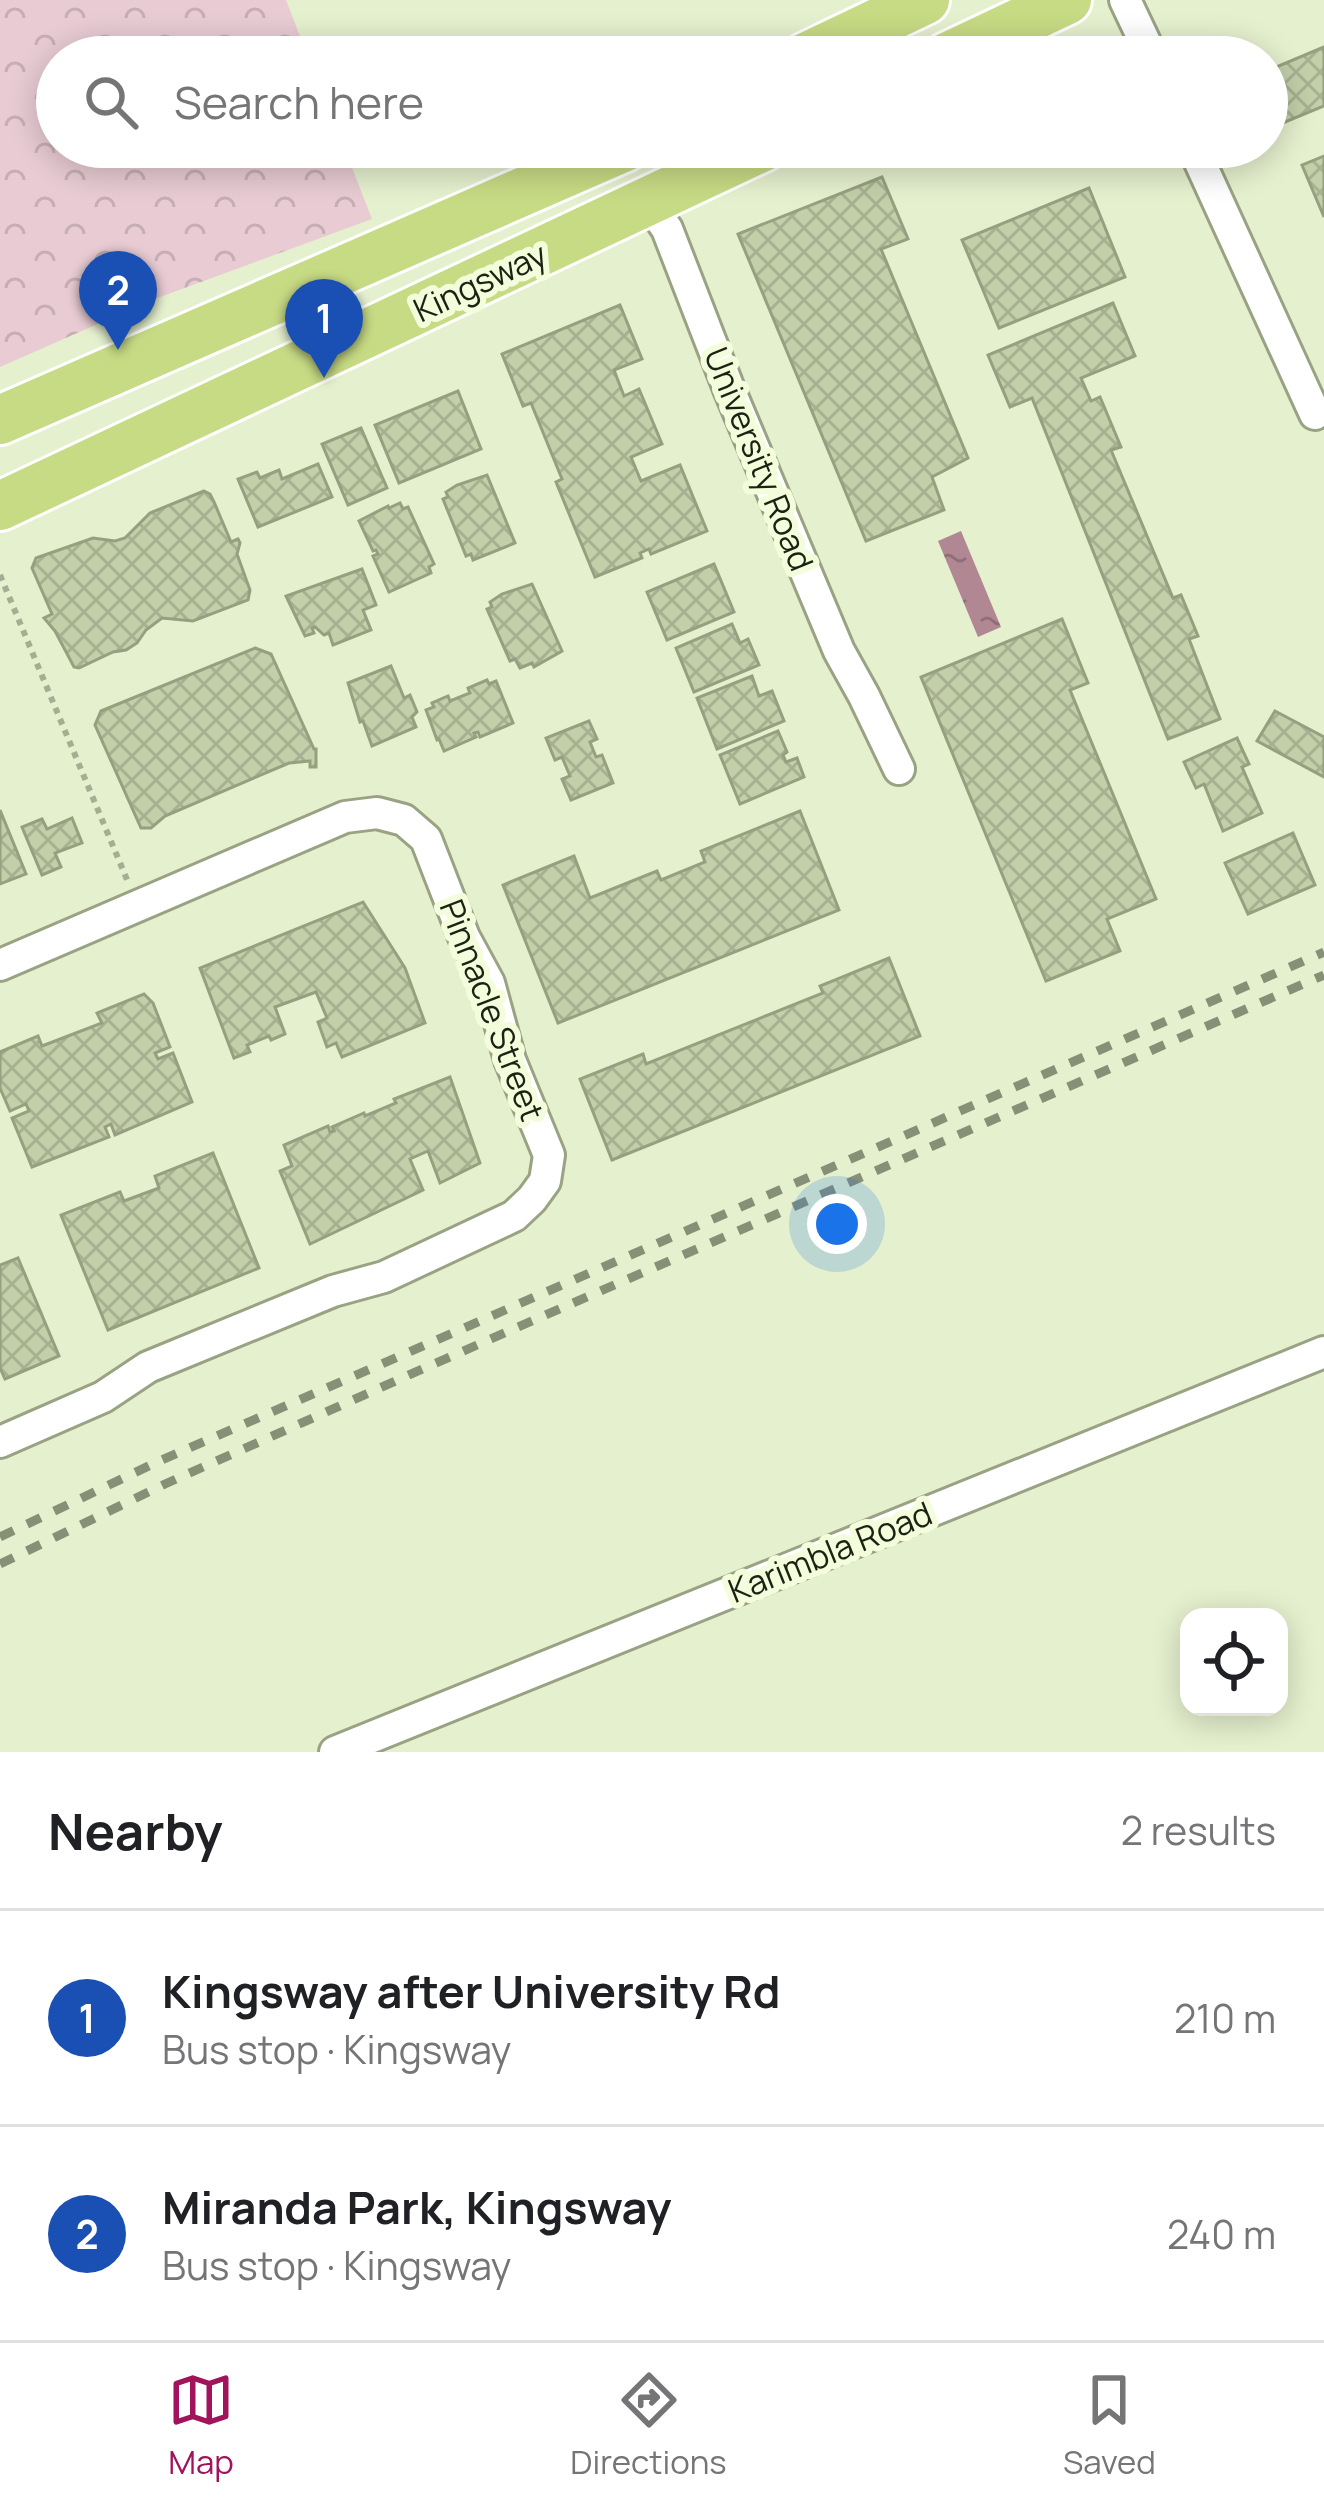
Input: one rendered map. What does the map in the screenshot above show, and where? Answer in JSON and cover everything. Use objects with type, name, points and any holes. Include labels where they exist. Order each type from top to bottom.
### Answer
[{"type":"main road","points":[[850,36],[925,0]]},
{"type":"main road","points":[[991,36],[1067,0]]},
{"type":"main road","name":"Kingsway","points":[[0,420],[576,168]]},
{"type":"main road","name":"University Road","points":[[633,168],[649,203]]},
{"type":"main road","name":"Kingsway","points":[[0,506],[720,168]]},
{"type":"street","points":[[1125,0],[1142,36]]},
{"type":"street","points":[[1203,168],[1315,414]]},
{"type":"street","name":"University Road","points":[[649,203],[667,229],[839,651],[899,769]]},
{"type":"street","name":"Pinnacle Street","points":[[0,965],[345,818],[377,813],[404,820],[426,839],[464,937],[489,983],[510,1060],[549,1155],[544,1181],[514,1216],[384,1276],[333,1291],[148,1366],[103,1397],[0,1442]]},
{"type":"street","name":"Karimbla Road","points":[[335,1752],[1324,1352]]},
{"type":"path","points":[[0,575],[138,906]]},
{"type":"green space","points":[[0,0],[286,0],[300,36],[36,36],[36,168],[352,168],[372,219],[152,300],[0,367]]},
{"type":"water","points":[[961,531],[1001,627],[978,637],[938,541]]},
{"type":"building","points":[[1324,47],[1324,106],[1288,121],[1288,62]]},
{"type":"building","points":[[1324,156],[1324,217],[1302,165]]},
{"type":"building","points":[[882,177],[908,239],[881,249],[968,458],[932,477],[944,510],[866,541],[738,234]]},
{"type":"building","points":[[1089,188],[1125,277],[999,328],[962,240]]},
{"type":"building","points":[[1113,303],[1135,356],[1081,378],[1091,401],[1100,397],[1121,447],[1111,450],[1173,598],[1181,595],[1198,636],[1189,639],[1220,719],[1168,739],[1032,398],[1010,407],[988,355]]},
{"type":"building","points":[[620,305],[642,359],[614,370],[624,396],[639,389],[662,444],[631,457],[641,481],[680,465],[707,531],[651,554],[649,549],[640,553],[642,558],[595,577],[556,482],[562,479],[531,403],[523,406],[502,354]]},
{"type":"building","points":[[458,391],[481,449],[399,483],[375,425]]},
{"type":"building","points":[[361,428],[387,488],[348,505],[322,444]]},
{"type":"building","points":[[318,464],[332,497],[258,527],[238,479],[257,472],[260,478],[279,470],[282,479]]},
{"type":"building","points":[[487,475],[515,543],[473,560],[471,554],[466,556],[443,499],[457,485]]},
{"type":"building","points":[[204,491],[210,494],[231,542],[238,539],[240,543],[237,554],[250,590],[248,600],[193,621],[162,618],[126,650],[74,667],[44,618],[52,614],[32,568],[36,558],[93,538],[125,538],[150,513]]},
{"type":"building","points":[[400,503],[403,509],[408,507],[434,564],[429,567],[431,573],[389,592],[373,556],[378,554],[359,521]]},
{"type":"building","points":[[714,564],[734,612],[667,640],[647,592]]},
{"type":"building","points":[[362,569],[376,605],[363,610],[371,630],[333,645],[329,633],[324,635],[315,627],[314,633],[305,636],[286,596]]},
{"type":"building","points":[[532,584],[562,651],[534,667],[532,663],[520,668],[515,659],[510,661],[487,609],[502,594]]},
{"type":"building","points":[[1062,619],[1088,683],[1070,690],[1156,899],[1107,919],[1120,951],[1046,981],[921,677]]},
{"type":"building","points":[[732,624],[740,643],[748,639],[759,665],[694,692],[676,648]]},
{"type":"building","points":[[255,648],[271,654],[316,749],[316,767],[310,767],[310,761],[289,763],[165,816],[151,828],[141,828],[95,725],[101,711]]},
{"type":"building","points":[[391,666],[404,698],[410,695],[417,712],[412,717],[416,727],[372,746],[348,683]]},
{"type":"building","points":[[752,676],[759,696],[772,691],[784,721],[717,749],[697,698]]},
{"type":"building","points":[[487,680],[489,684],[496,681],[513,723],[480,737],[474,733],[476,737],[444,751],[426,710],[448,696],[450,701],[470,693],[468,688]]},
{"type":"building","points":[[1275,711],[1324,737],[1324,777],[1257,741]]},
{"type":"building","points":[[589,721],[597,739],[590,742],[596,757],[602,755],[613,783],[571,800],[562,779],[570,776],[562,757],[555,760],[546,738]]},
{"type":"building","points":[[778,731],[786,762],[797,758],[804,777],[740,804],[720,755]]},
{"type":"building","points":[[1237,738],[1249,764],[1242,767],[1262,813],[1223,831],[1204,784],[1196,788],[1184,762]]},
{"type":"building","points":[[0,810],[26,874],[0,884]]},
{"type":"building","points":[[800,811],[839,910],[558,1023],[503,885],[574,856],[590,898],[657,871],[661,880],[705,862],[701,851]]},
{"type":"building","points":[[72,818],[82,843],[55,853],[61,867],[42,875],[22,827],[42,819],[47,829]]},
{"type":"building","points":[[1293,833],[1315,885],[1248,914],[1225,863]]},
{"type":"building","points":[[363,902],[405,968],[425,1023],[342,1057],[336,1043],[327,1047],[318,1022],[327,1018],[316,992],[275,1007],[285,1034],[247,1045],[250,1052],[234,1058],[200,968]]},
{"type":"building","points":[[889,958],[920,1036],[612,1160],[580,1079],[643,1054],[646,1064],[823,993],[820,986]]},
{"type":"building","points":[[144,994],[153,1003],[170,1047],[155,1053],[158,1059],[173,1053],[192,1102],[115,1135],[111,1124],[105,1127],[109,1137],[32,1167],[12,1118],[29,1111],[26,1104],[10,1111],[0,1088],[0,1052],[38,1036],[42,1046],[102,1023],[97,1013]]},
{"type":"building","points":[[450,1077],[480,1163],[440,1183],[428,1151],[410,1159],[423,1190],[310,1244],[280,1171],[292,1166],[284,1145],[328,1126],[334,1131],[332,1127]]},
{"type":"building","points":[[213,1153],[259,1268],[108,1330],[61,1215],[120,1192],[124,1201],[159,1188],[155,1176]]},
{"type":"building","points":[[18,1258],[59,1356],[5,1379],[0,1368],[0,1265]]},
{"type":"railway","points":[[0,1537],[155,1463],[1324,952]]},
{"type":"railway","points":[[0,1564],[429,1366],[1324,975]]},
{"type":"place","name":"Miranda Park, Kingsway","points":[[118,350]]},
{"type":"place","name":"Kingsway after University Rd","points":[[324,378]]}]
